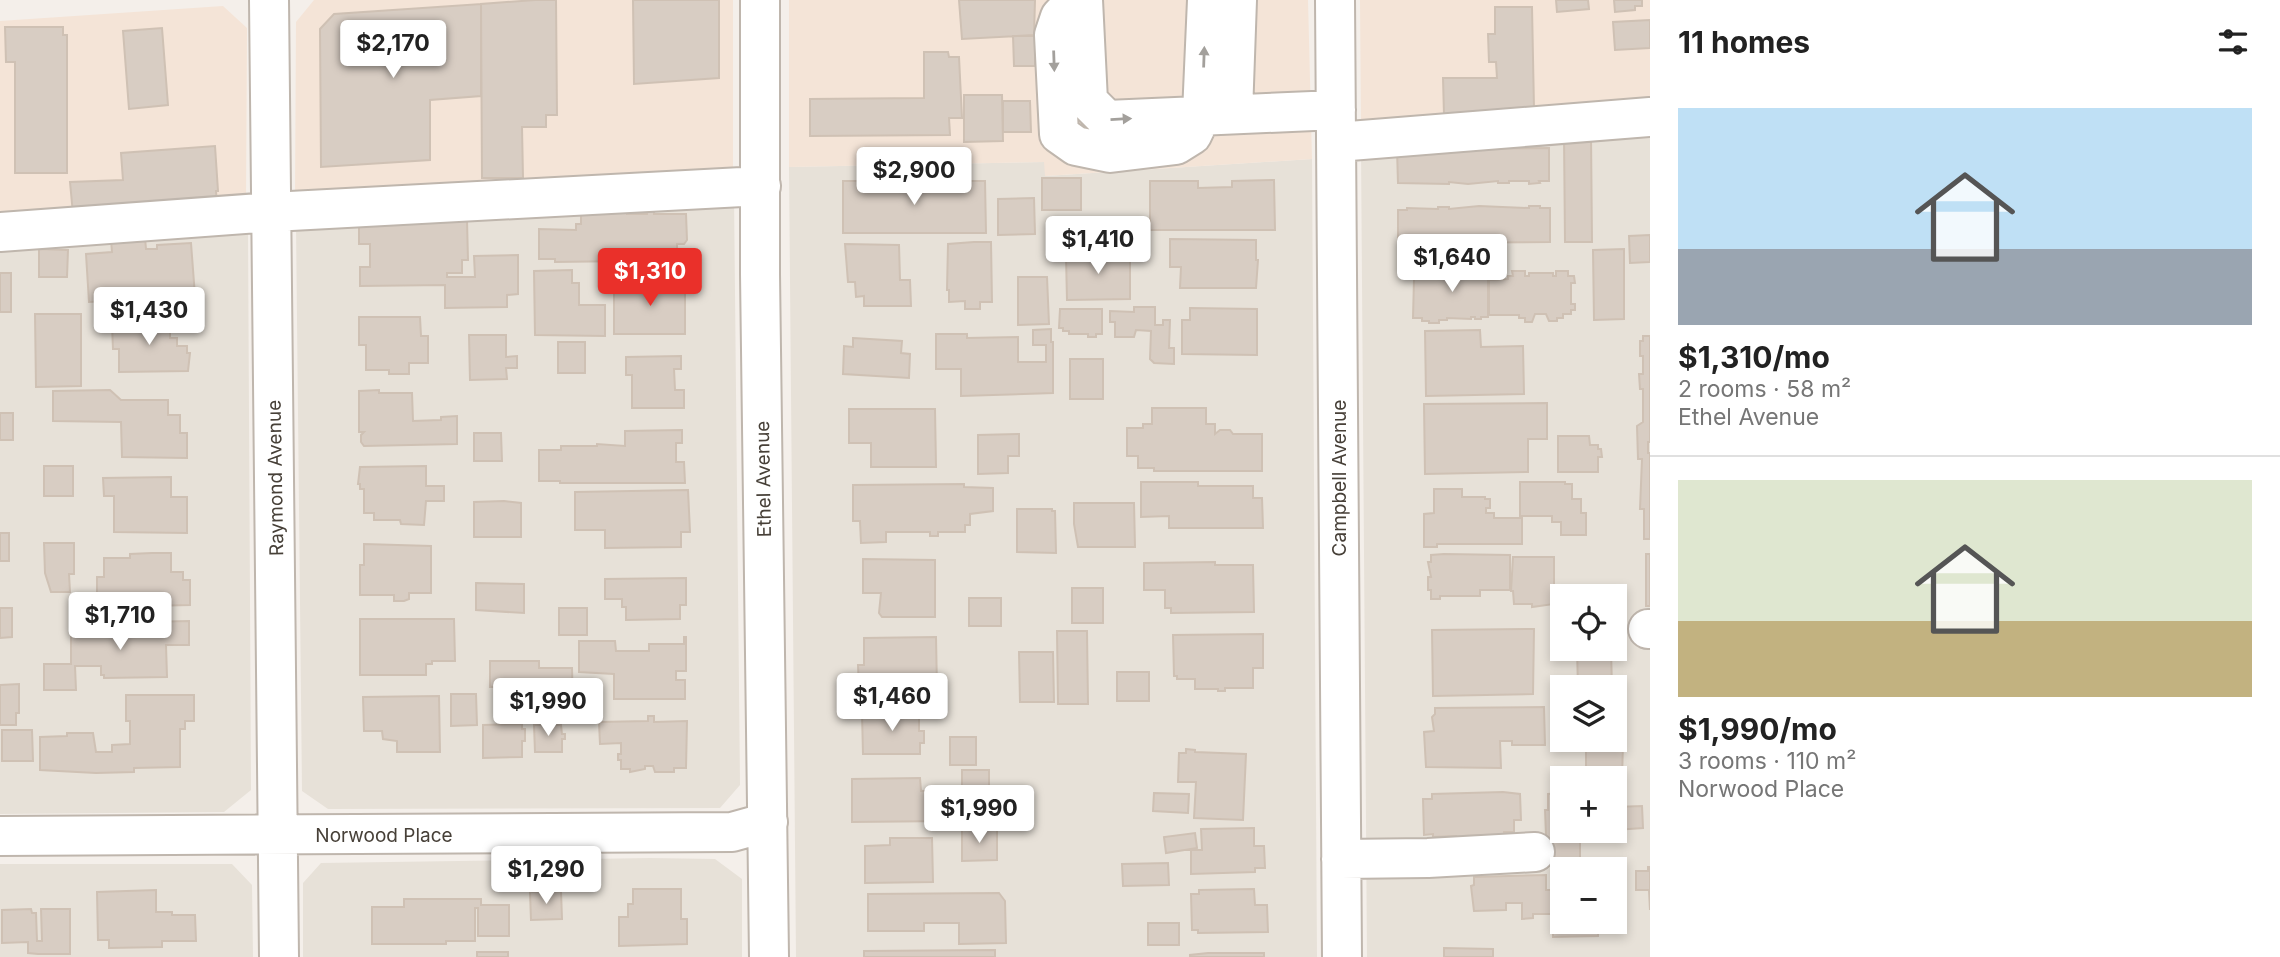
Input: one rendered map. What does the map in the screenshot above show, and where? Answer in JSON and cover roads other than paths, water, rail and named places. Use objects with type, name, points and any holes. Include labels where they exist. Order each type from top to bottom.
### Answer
[{"type":"street","name":"Raymond Avenue","points":[[269,0],[279,957]]},
{"type":"street","name":"Ethel Avenue","points":[[760,0],[769,957]]},
{"type":"street","points":[[1076,0],[1060,17],[1054,35],[1059,134],[1076,146],[1110,153],[1176,145],[1217,114],[1237,0]]},
{"type":"street","points":[[1083,0],[1088,101],[1107,120],[1217,114],[1337,126],[1650,117]]},
{"type":"street","points":[[1207,0],[1217,114]]},
{"type":"street","name":"Campbell Avenue","points":[[1335,0],[1342,957]]},
{"type":"street","points":[[0,232],[272,212],[761,186]]},
{"type":"street","name":"Norwood Place","points":[[0,836],[732,832],[768,822]]},
{"type":"street","points":[[1341,859],[1428,858],[1535,852]]}]
